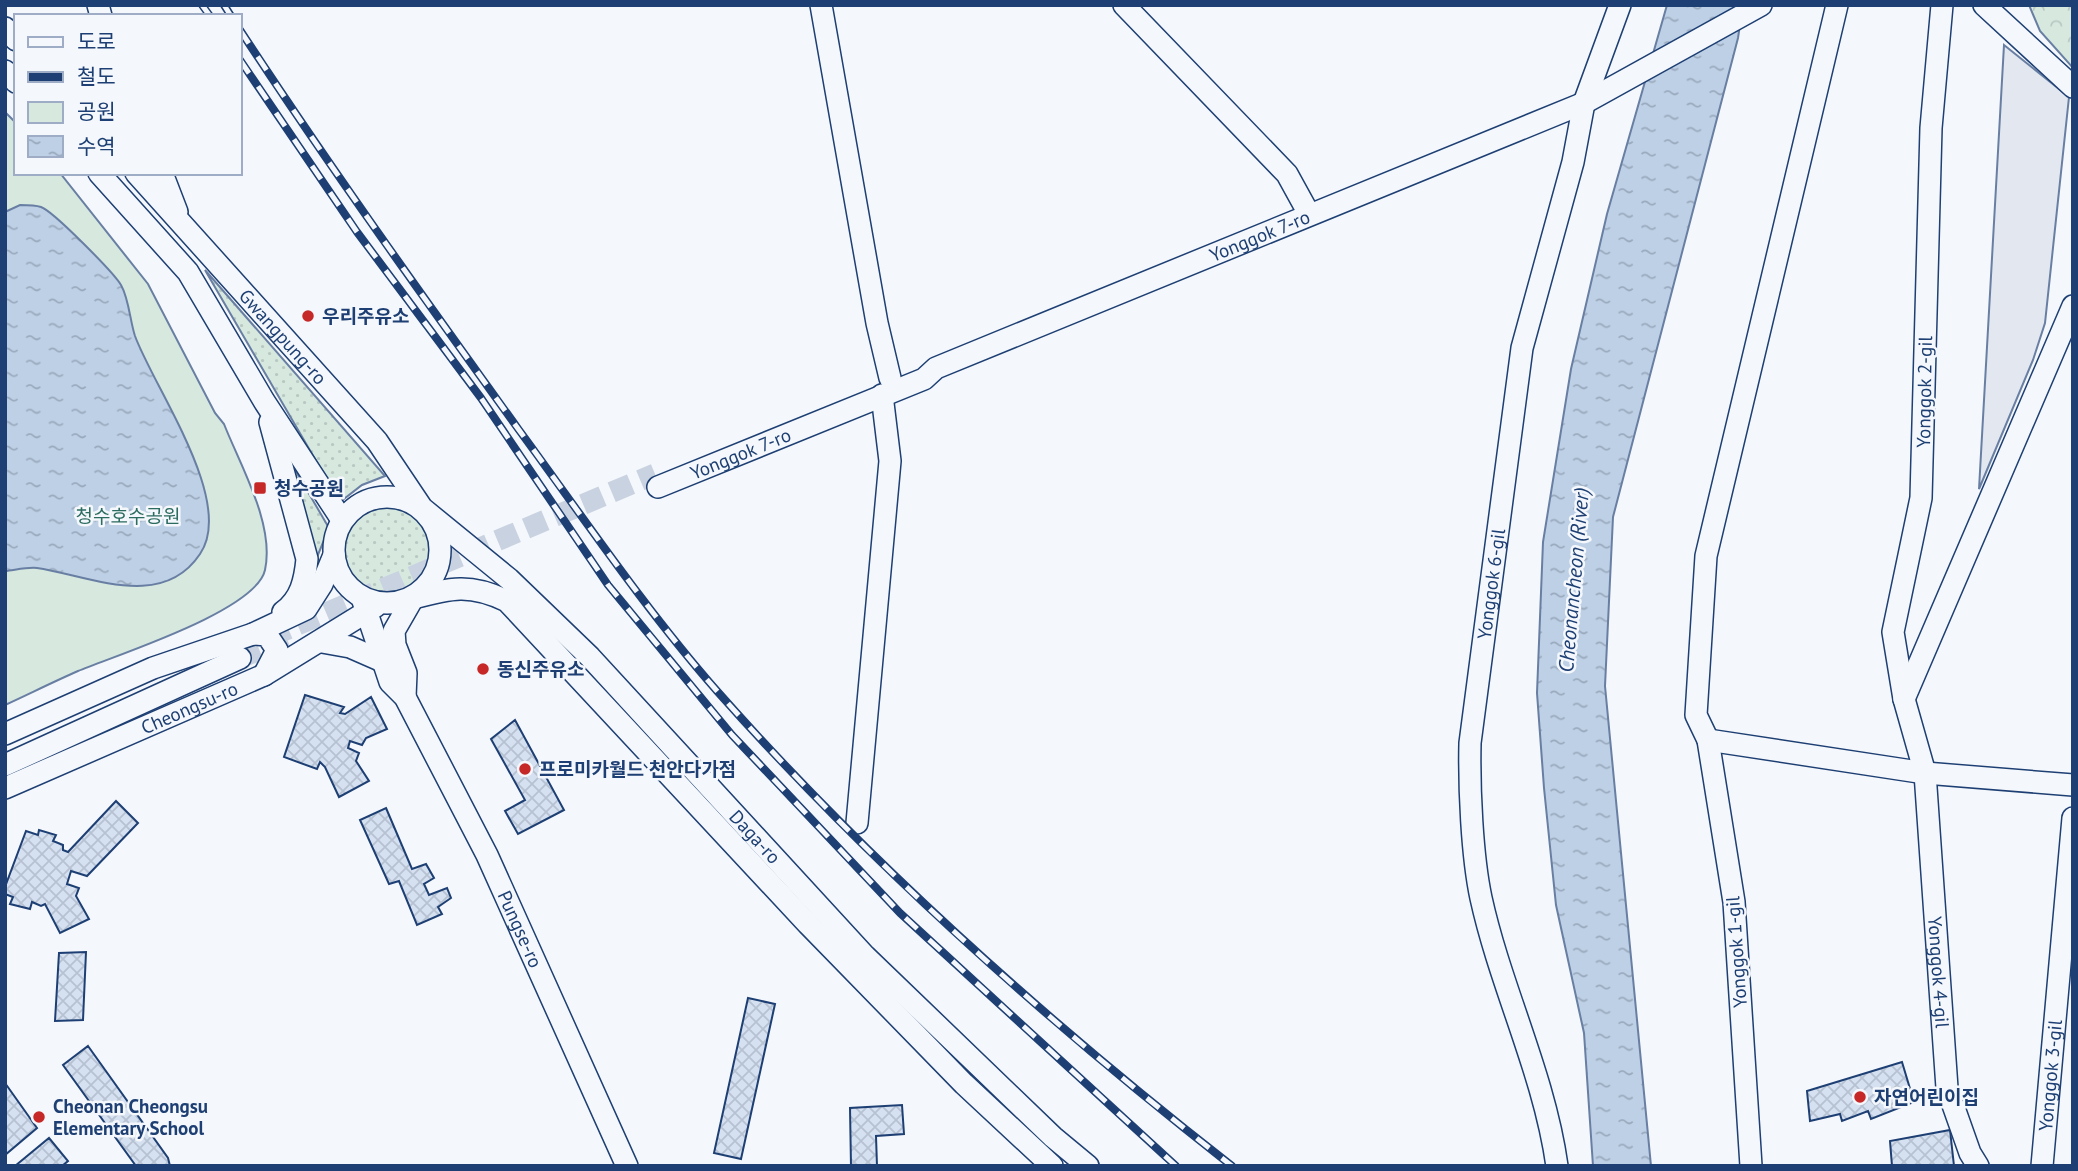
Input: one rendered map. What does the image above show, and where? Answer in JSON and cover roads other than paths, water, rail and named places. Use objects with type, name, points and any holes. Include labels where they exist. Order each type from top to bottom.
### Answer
[{"type":"street","points":[[821,5],[877,323],[886,387],[890,461],[857,823]]},
{"type":"street","points":[[1124,5],[1287,174],[1309,214]]},
{"type":"street","name":"Yonggok 6-gil","points":[[1557,1166],[1552,1125],[1481,897],[1469,774],[1522,348],[1573,162],[1584,103],[1620,5]]},
{"type":"street","name":"Yonggok 7-ro","points":[[656,481],[886,387],[920,366],[936,368],[1584,103],[1761,5]]},
{"type":"street","points":[[1837,5],[1706,556],[1696,715],[1709,740],[1925,773],[2073,785]]},
{"type":"street","name":"Yonggok 2-gil","points":[[1925,773],[1904,699],[1894,632],[1921,498],[1931,128],[1942,5]]},
{"type":"street","points":[[1984,5],[2073,87]]},
{"type":"street","name":"Gwangpung-ro","points":[[101,175],[188,272],[264,401],[342,520]]},
{"type":"street","name":"Gwangpung-ro","points":[[138,175],[377,441],[422,508]]},
{"type":"street","points":[[163,175],[181,223]]},
{"type":"street","points":[[1904,699],[2067,335],[2073,306]]},
{"type":"street","points":[[5,734],[153,668],[244,647],[299,595],[305,578],[307,559],[264,401]]},
{"type":"street","points":[[377,441],[509,579]]},
{"type":"street","points":[[388,496],[407,499],[422,508],[437,530],[441,555],[436,572],[426,587],[413,597],[396,603],[369,605],[348,587],[338,572],[334,555],[335,537],[342,520],[363,503],[388,496]]},
{"type":"street","name":"Daga-ro","points":[[422,508],[509,579],[590,657],[864,956],[1053,1137],[1088,1166]]},
{"type":"street","points":[[5,750],[244,647],[306,610],[322,584],[334,555]]},
{"type":"street","name":"Daga-ro","points":[[413,597],[466,587],[487,591],[507,601],[808,924],[964,1084],[1052,1166]]},
{"type":"street","name":"Pungse-ro","points":[[405,697],[406,673],[395,645],[394,631],[413,597]]},
{"type":"street","name":"Pungse-ro","points":[[369,605],[382,661],[390,682],[405,697],[487,855],[628,1166]]},
{"type":"street","name":"Cheongsu-ro","points":[[5,788],[264,675],[321,642],[369,605]]},
{"type":"street","points":[[5,765],[267,635],[277,650],[264,675]]},
{"type":"street","points":[[321,642],[350,647],[382,661]]},
{"type":"street","name":"Yonggok 1-gil","points":[[1709,740],[1734,902],[1751,1166]]},
{"type":"street","name":"Yonggok 4-gil","points":[[1925,773],[1947,1088],[1970,1153],[1978,1166]]},
{"type":"street","name":"Yonggok 3-gil","points":[[2042,1166],[2073,818]]},
{"type":"water","name":"Cheonancheon (River)","points":[[1667,5],[1743,5],[1738,38],[1613,517],[1605,686],[1651,1166],[1593,1166],[1584,1033],[1556,905],[1544,788],[1537,693],[1543,542],[1571,369],[1607,214]]},
{"type":"water","points":[[20,205],[39,206],[48,211],[83,243],[121,285],[135,336],[188,445],[208,505],[208,532],[200,554],[184,571],[166,581],[146,586],[124,585],[37,568],[5,571],[5,212]]},
{"type":"tunnel","points":[[269,637],[655,474]]},
{"type":"tunnel","points":[[240,658],[287,639]]},
{"type":"railway","points":[[202,5],[209,14]]},
{"type":"railway","points":[[224,5],[230,14]]},
{"type":"railway","points":[[242,33],[342,182],[519,430],[640,595],[717,691],[837,819],[964,940],[1096,1056],[1232,1166]]},
{"type":"railway","points":[[242,63],[357,232],[481,398],[608,585],[732,735],[900,913],[1176,1166]]},
{"type":"place","name":"우리주유소","points":[[308,316]]},
{"type":"place","name":"청수공원","points":[[260,488]]},
{"type":"place","name":"동신주유소","points":[[483,669]]},
{"type":"place","name":"프로미카월드 천안다가점","points":[[525,769]]},
{"type":"place","name":"자연어린이집","points":[[1860,1097]]},
{"type":"place","name":"Cheonan Cheongsu Elementary School","points":[[39,1117]]},
{"type":"park label","name":"청수호수공원","points":[[128,516]]}]
